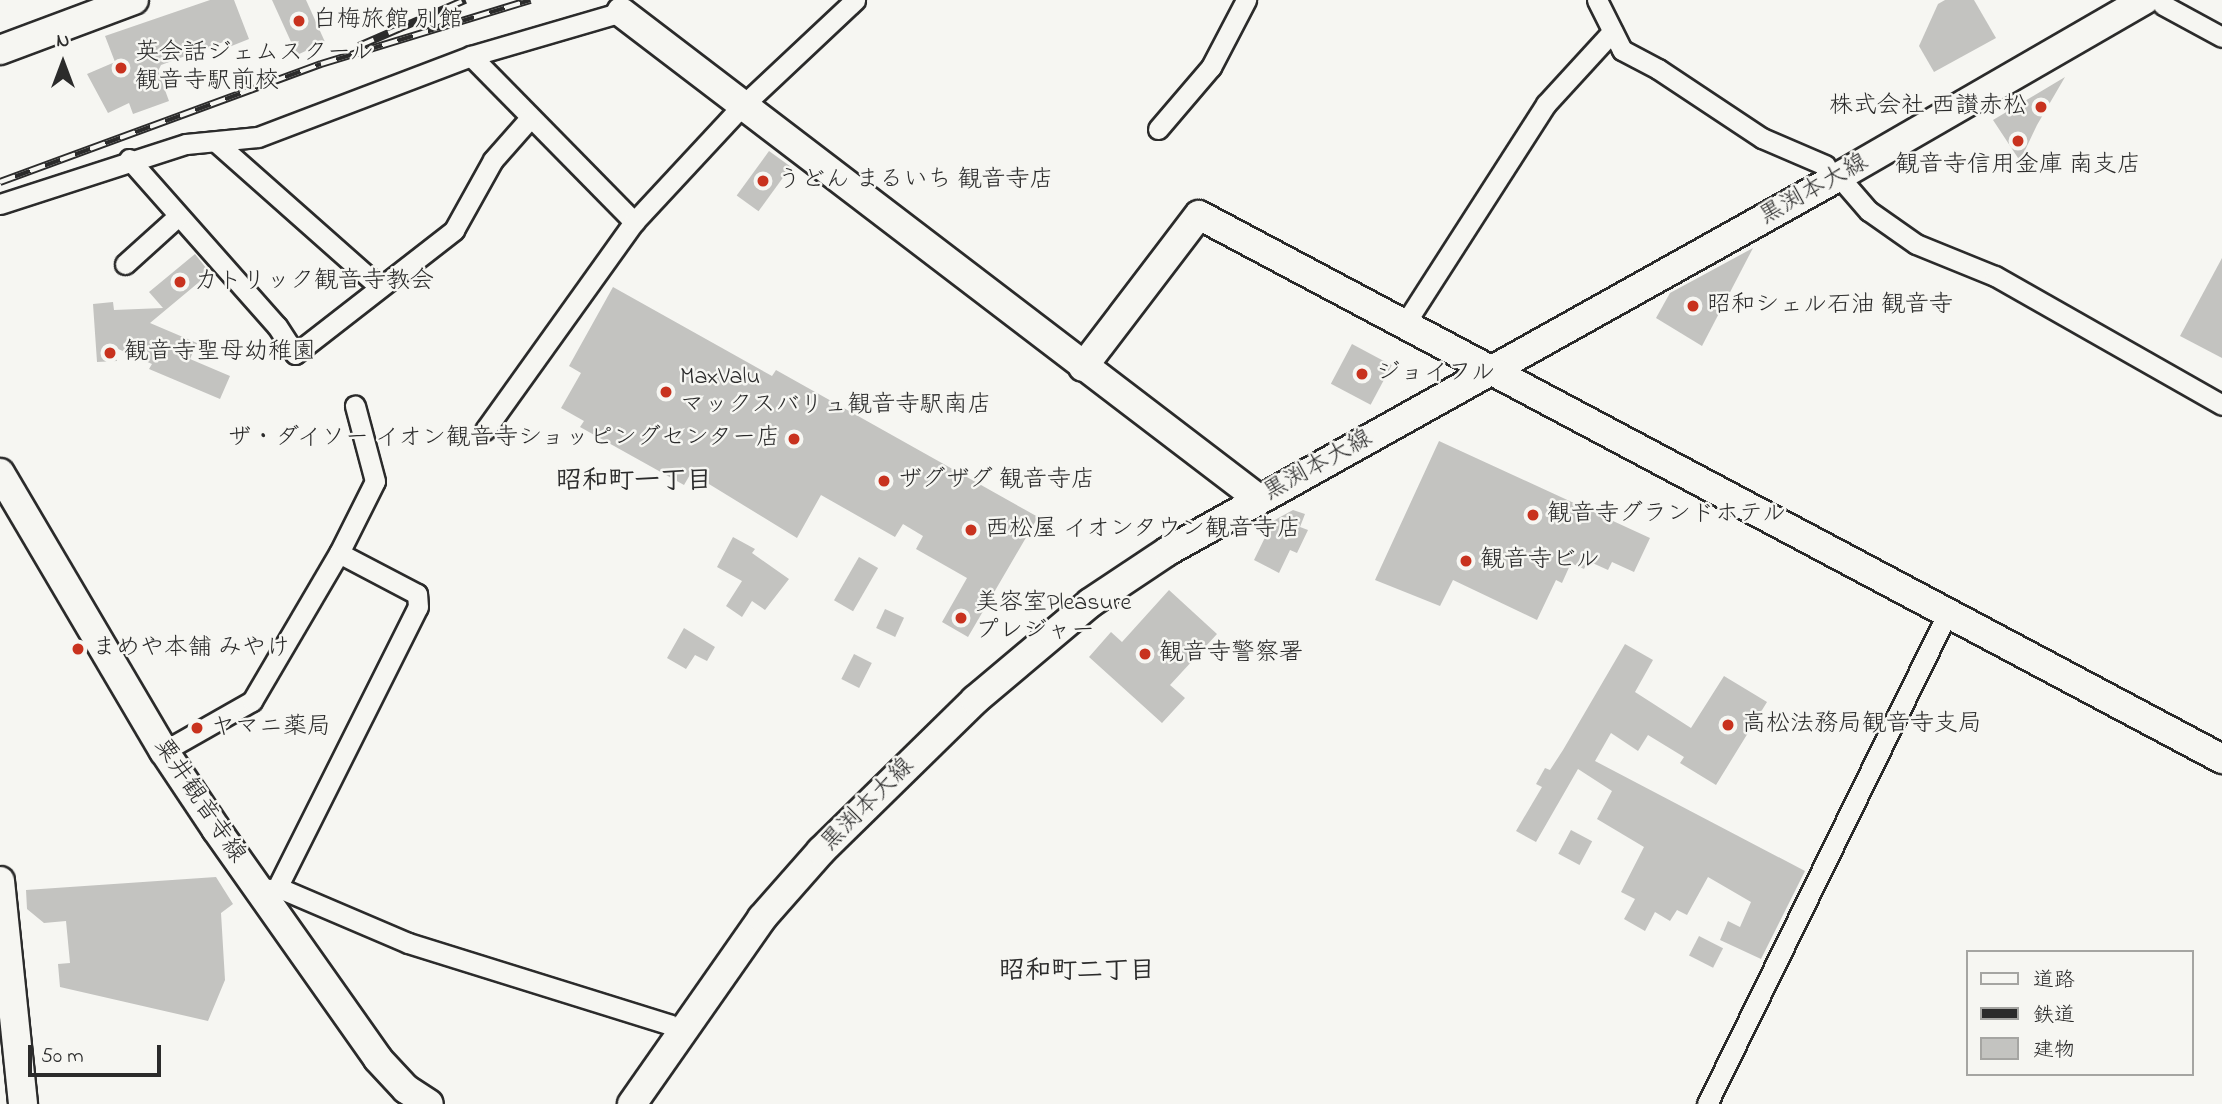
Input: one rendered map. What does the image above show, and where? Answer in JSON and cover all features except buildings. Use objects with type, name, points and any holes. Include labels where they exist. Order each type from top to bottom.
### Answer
[{"type":"main road","points":[[0,50],[134,0]]},
{"type":"main road","name":"黒渕本大線","points":[[632,1104],[762,918],[881,789],[975,700],[1090,603],[1168,551],[1259,499],[2154,3]]},
{"type":"main road","points":[[621,12],[1259,499]]},
{"type":"main road","points":[[1083,367],[1199,215],[1406,322],[1490,370],[2222,759]]},
{"type":"main road","name":"粟井観音寺線","points":[[0,473],[164,751],[267,888],[322,985],[414,1099]]},
{"type":"main road","points":[[0,881],[5,972],[23,1104]]},
{"type":"street","points":[[485,430],[634,222],[743,106],[855,0]]},
{"type":"street","points":[[1158,129],[1211,67],[1246,0]]},
{"type":"street","points":[[1597,0],[1622,50],[1762,138],[1825,165]]},
{"type":"street","points":[[2154,3],[2222,37]]},
{"type":"street","points":[[0,204],[129,159],[186,144],[217,143],[258,136],[471,56],[621,12]]},
{"type":"street","points":[[1406,322],[1546,104],[1612,32]]},
{"type":"street","points":[[471,56],[634,222]]},
{"type":"street","points":[[129,159],[177,217],[277,326],[295,354],[454,230],[493,160],[530,118]]},
{"type":"street","points":[[217,143],[380,287]]},
{"type":"street","points":[[1847,186],[1869,211],[1916,244],[1995,276],[2222,405]]},
{"type":"street","points":[[125,264],[177,217]]},
{"type":"street","points":[[164,751],[252,701],[339,553],[375,481],[355,406]]},
{"type":"street","points":[[339,553],[417,594],[418,607],[267,888],[408,943],[671,1025]]},
{"type":"street","points":[[1706,1104],[1948,612]]},
{"type":"railway","points":[[359,46],[465,0]]},
{"type":"railway","points":[[0,182],[321,64],[530,0]]},
{"type":"place","name":"白梅旅館 別館","points":[[299,21]]},
{"type":"place","name":"英会話ジェムスクール 観音寺駅前校","points":[[121,68]]},
{"type":"place","name":"株式会社 西讃赤松","points":[[2041,107]]},
{"type":"place","name":"観音寺信用金庫 南支店","points":[[2018,141]]},
{"type":"place","name":"うどん まるいち 観音寺店","points":[[763,181]]},
{"type":"place","name":"カトリック観音寺教会","points":[[180,282]]},
{"type":"place","name":"昭和シェル石油 観音寺","points":[[1693,306]]},
{"type":"place","name":"観音寺聖母幼稚園","points":[[110,353]]},
{"type":"place","name":"ジョイフル","points":[[1362,374]]},
{"type":"place","name":"MaxValu マックスバリュ観音寺駅南店","points":[[666,392]]},
{"type":"place","name":"ザ・ダイソー イオン観音寺ショッピングセンター店","points":[[794,439]]},
{"type":"place","name":"ザグザグ 観音寺店","points":[[884,481]]},
{"type":"place","name":"観音寺グランドホテル","points":[[1533,515]]},
{"type":"place","name":"西松屋 イオンタウン観音寺店","points":[[971,530]]},
{"type":"place","name":"観音寺ビル","points":[[1466,561]]},
{"type":"place","name":"美容室Pleasure プレジャー","points":[[961,618]]},
{"type":"place","name":"まめや本舗 みやけ","points":[[78,649]]},
{"type":"place","name":"観音寺警察署","points":[[1145,654]]},
{"type":"place","name":"高松法務局観音寺支局","points":[[1728,725]]},
{"type":"place","name":"ヤマニ薬局","points":[[197,728]]},
{"type":"district","name":"昭和町一丁目","points":[[634,483]]},
{"type":"district","name":"昭和町二丁目","points":[[1077,973]]}]
